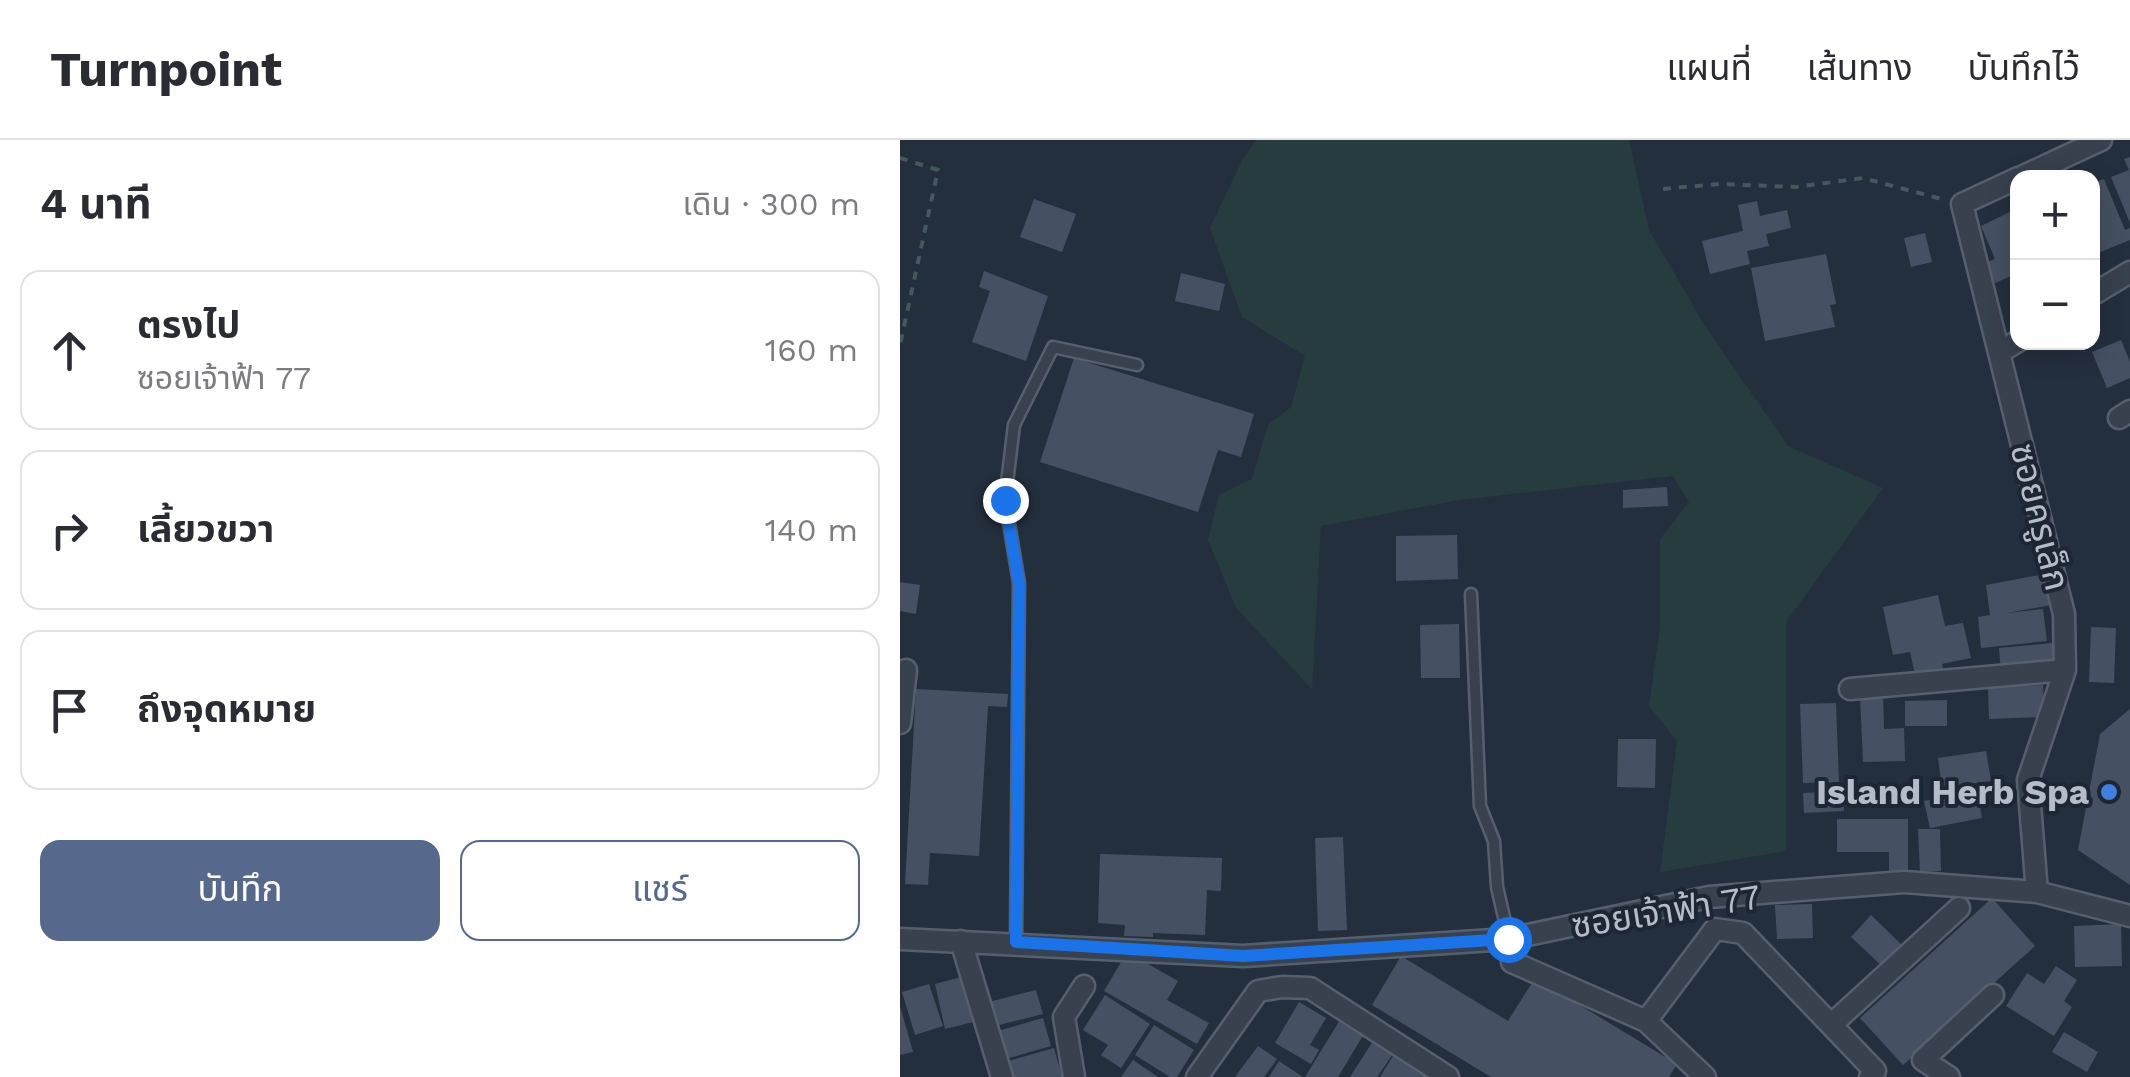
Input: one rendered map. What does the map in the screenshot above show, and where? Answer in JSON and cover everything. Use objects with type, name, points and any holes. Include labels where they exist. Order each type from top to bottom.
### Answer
[{"type":"street","points":[[2035,170],[2101,140]]},
{"type":"street","points":[[1962,204],[2010,182]]},
{"type":"street","name":"ซอยครูเล็ก","points":[[1962,204],[2008,347],[2064,614],[2065,670],[2028,780],[2038,892]]},
{"type":"street","points":[[2100,290],[2130,272]]},
{"type":"street","points":[[900,723],[906,670]]},
{"type":"street","points":[[1850,689],[2065,670]]},
{"type":"street","name":"ซอยเจ้าฟ้า 77","points":[[900,939],[1243,956],[1508,939],[1709,897],[1904,882],[2038,892],[2130,916]]},
{"type":"street","points":[[1831,1025],[1959,908]]},
{"type":"street","points":[[1646,1020],[1715,929],[1744,932],[1875,1072],[1870,1077]]},
{"type":"street","points":[[961,941],[1002,1077]]},
{"type":"street","points":[[1512,962],[1646,1020],[1704,1077]]},
{"type":"street","points":[[1074,1077],[1064,1017],[1084,986]]},
{"type":"street","points":[[1197,1077],[1258,991],[1282,987],[1310,988],[1448,1077]]},
{"type":"street","points":[[1949,1077],[1923,1060],[1993,995]]},
{"type":"lane","points":[[1016,942],[1019,583],[1005,500],[1014,426],[1053,347],[1136,365]]},
{"type":"lane","points":[[1471,594],[1480,806],[1494,841],[1508,939]]},
{"type":"path","points":[[900,158],[938,170],[900,345]]},
{"type":"path","points":[[1664,188],[1720,184],[1796,188],[1864,178],[1962,204]]},
{"type":"green space","points":[[1257,140],[1629,140],[1649,230],[1705,326],[1788,446],[1883,488],[1786,622],[1786,851],[1660,872],[1677,741],[1649,706],[1660,627],[1660,539],[1689,502],[1673,476],[1459,500],[1321,526],[1312,689],[1236,608],[1208,540],[1219,495],[1252,479],[1268,425],[1291,407],[1305,356],[1242,317],[1210,228],[1243,158]]},
{"type":"building","points":[[2130,157],[2130,223],[2111,177],[2129,170],[2124,159]]},
{"type":"building","points":[[2104,179],[2125,230],[2130,228],[2130,240],[2100,252],[2100,180]]},
{"type":"building","points":[[1034,199],[1076,214],[1062,252],[1020,237]]},
{"type":"building","points":[[1757,201],[1760,216],[1787,210],[1791,228],[1766,234],[1769,246],[1747,251],[1750,264],[1710,274],[1702,241],[1743,231],[1738,205]]},
{"type":"building","points":[[2010,212],[2010,276],[1995,283],[1986,263],[1995,259],[1981,226]]},
{"type":"building","points":[[1925,233],[1932,262],[1911,267],[1904,238]]},
{"type":"building","points":[[1826,254],[1836,304],[1830,305],[1835,327],[1765,341],[1751,268]]},
{"type":"building","points":[[984,271],[1048,296],[1026,361],[972,342],[990,291],[979,287]]},
{"type":"building","points":[[1181,273],[1225,284],[1219,311],[1175,301]]},
{"type":"building","points":[[2121,340],[2130,362],[2130,378],[2107,388],[2092,352]]},
{"type":"building","points":[[1074,358],[1254,414],[1241,457],[1218,450],[1198,512],[1040,462]]},
{"type":"building","points":[[1667,487],[1668,506],[1623,508],[1623,490]]},
{"type":"building","points":[[1457,535],[1458,579],[1396,581],[1396,536]]},
{"type":"building","points":[[2045,574],[2051,605],[2007,613],[2043,609],[2047,641],[1981,648],[1978,617],[1990,615],[1986,585]]},
{"type":"building","points":[[900,582],[920,585],[916,614],[900,611]]},
{"type":"building","points":[[1938,595],[1945,626],[1963,623],[1971,658],[1915,675],[1910,652],[1893,655],[1883,607]]},
{"type":"building","points":[[1459,624],[1460,678],[1421,678],[1420,625]]},
{"type":"building","points":[[2091,627],[2116,628],[2114,683],[2089,682]]},
{"type":"building","points":[[2053,643],[2056,666],[2001,672],[1999,648]]},
{"type":"building","points":[[2043,685],[2044,717],[1989,719],[1988,687]]},
{"type":"building","points":[[916,689],[1008,694],[1007,707],[988,706],[979,856],[930,853],[928,885],[905,884]]},
{"type":"building","points":[[1883,695],[1884,729],[1904,728],[1905,761],[1863,762],[1860,696]]},
{"type":"building","points":[[1947,700],[1947,726],[1905,726],[1905,701]]},
{"type":"building","points":[[1836,703],[1839,782],[1803,783],[1800,704]]},
{"type":"building","name":"Island Herb Spa","points":[[2130,709],[2130,885],[2078,850],[2100,734]]},
{"type":"building","points":[[1618,739],[1656,739],[1655,788],[1617,787]]},
{"type":"building","points":[[1986,751],[1991,781],[1942,788],[1938,758]]},
{"type":"building","points":[[1843,791],[1844,811],[1804,813],[1803,793]]},
{"type":"building","points":[[1977,791],[1982,818],[1930,828],[1924,801]]},
{"type":"building","points":[[1837,819],[1908,819],[1908,874],[1889,874],[1889,852],[1837,852]]},
{"type":"building","points":[[1918,829],[1940,829],[1941,871],[1920,872]]},
{"type":"building","points":[[1343,837],[1347,930],[1318,931],[1315,838]]},
{"type":"building","points":[[1100,854],[1222,858],[1221,891],[1207,890],[1205,935],[1124,936],[1125,925],[1098,923]]},
{"type":"building","points":[[1992,898],[2035,946],[1903,1065],[1860,1018]]},
{"type":"building","points":[[1812,904],[1813,938],[1777,939],[1775,905]]},
{"type":"building","points":[[1871,915],[1905,948],[1885,969],[1851,937]]},
{"type":"building","points":[[2121,924],[2122,966],[2075,967],[2074,926]]},
{"type":"building","points":[[1127,952],[1178,981],[1167,1000],[1209,1023],[1197,1044],[1104,991]]},
{"type":"building","points":[[1401,956],[1508,1021],[1535,978],[1677,1064],[1669,1077],[1491,1077],[1372,1005]]},
{"type":"building","points":[[2056,966],[2077,980],[2064,1001],[2072,1007],[2054,1036],[2006,1006],[2027,973],[2044,984]]},
{"type":"building","points":[[962,977],[973,1022],[945,1029],[935,984]]},
{"type":"building","points":[[929,984],[943,1026],[915,1035],[902,992]]},
{"type":"building","points":[[1036,990],[1043,1014],[991,1027],[985,1003]]},
{"type":"building","points":[[1105,995],[1150,1024],[1121,1068],[1101,1055],[1108,1045],[1083,1030]]},
{"type":"building","points":[[1299,1002],[1326,1018],[1310,1045],[1319,1050],[1311,1064],[1275,1043]]},
{"type":"building","points":[[900,1006],[913,1052],[900,1055]]},
{"type":"building","points":[[1043,1018],[1051,1046],[1002,1060],[994,1032]]},
{"type":"building","points":[[1340,1020],[1364,1034],[1338,1077],[1305,1077]]},
{"type":"building","points":[[1154,1025],[1194,1050],[1177,1077],[1170,1077],[1135,1055]]},
{"type":"building","points":[[2064,1032],[2098,1052],[2087,1072],[2052,1052]]},
{"type":"building","points":[[1375,1038],[1395,1051],[1377,1077],[1350,1077]]},
{"type":"building","points":[[1258,1046],[1277,1059],[1264,1077],[1235,1077]]},
{"type":"building","points":[[1054,1048],[1062,1077],[1010,1077],[1005,1062]]},
{"type":"building","points":[[1396,1051],[1439,1077],[1380,1077]]},
{"type":"building","points":[[1133,1060],[1158,1077],[1121,1077]]},
{"type":"building","points":[[1279,1061],[1303,1077],[1269,1077]]},
{"type":"place","name":"Island Herb Spa","points":[[2109,792]]},
{"type":"route","points":[[1005,500],[1019,583],[1016,942],[1243,956],[1508,939]]}]
